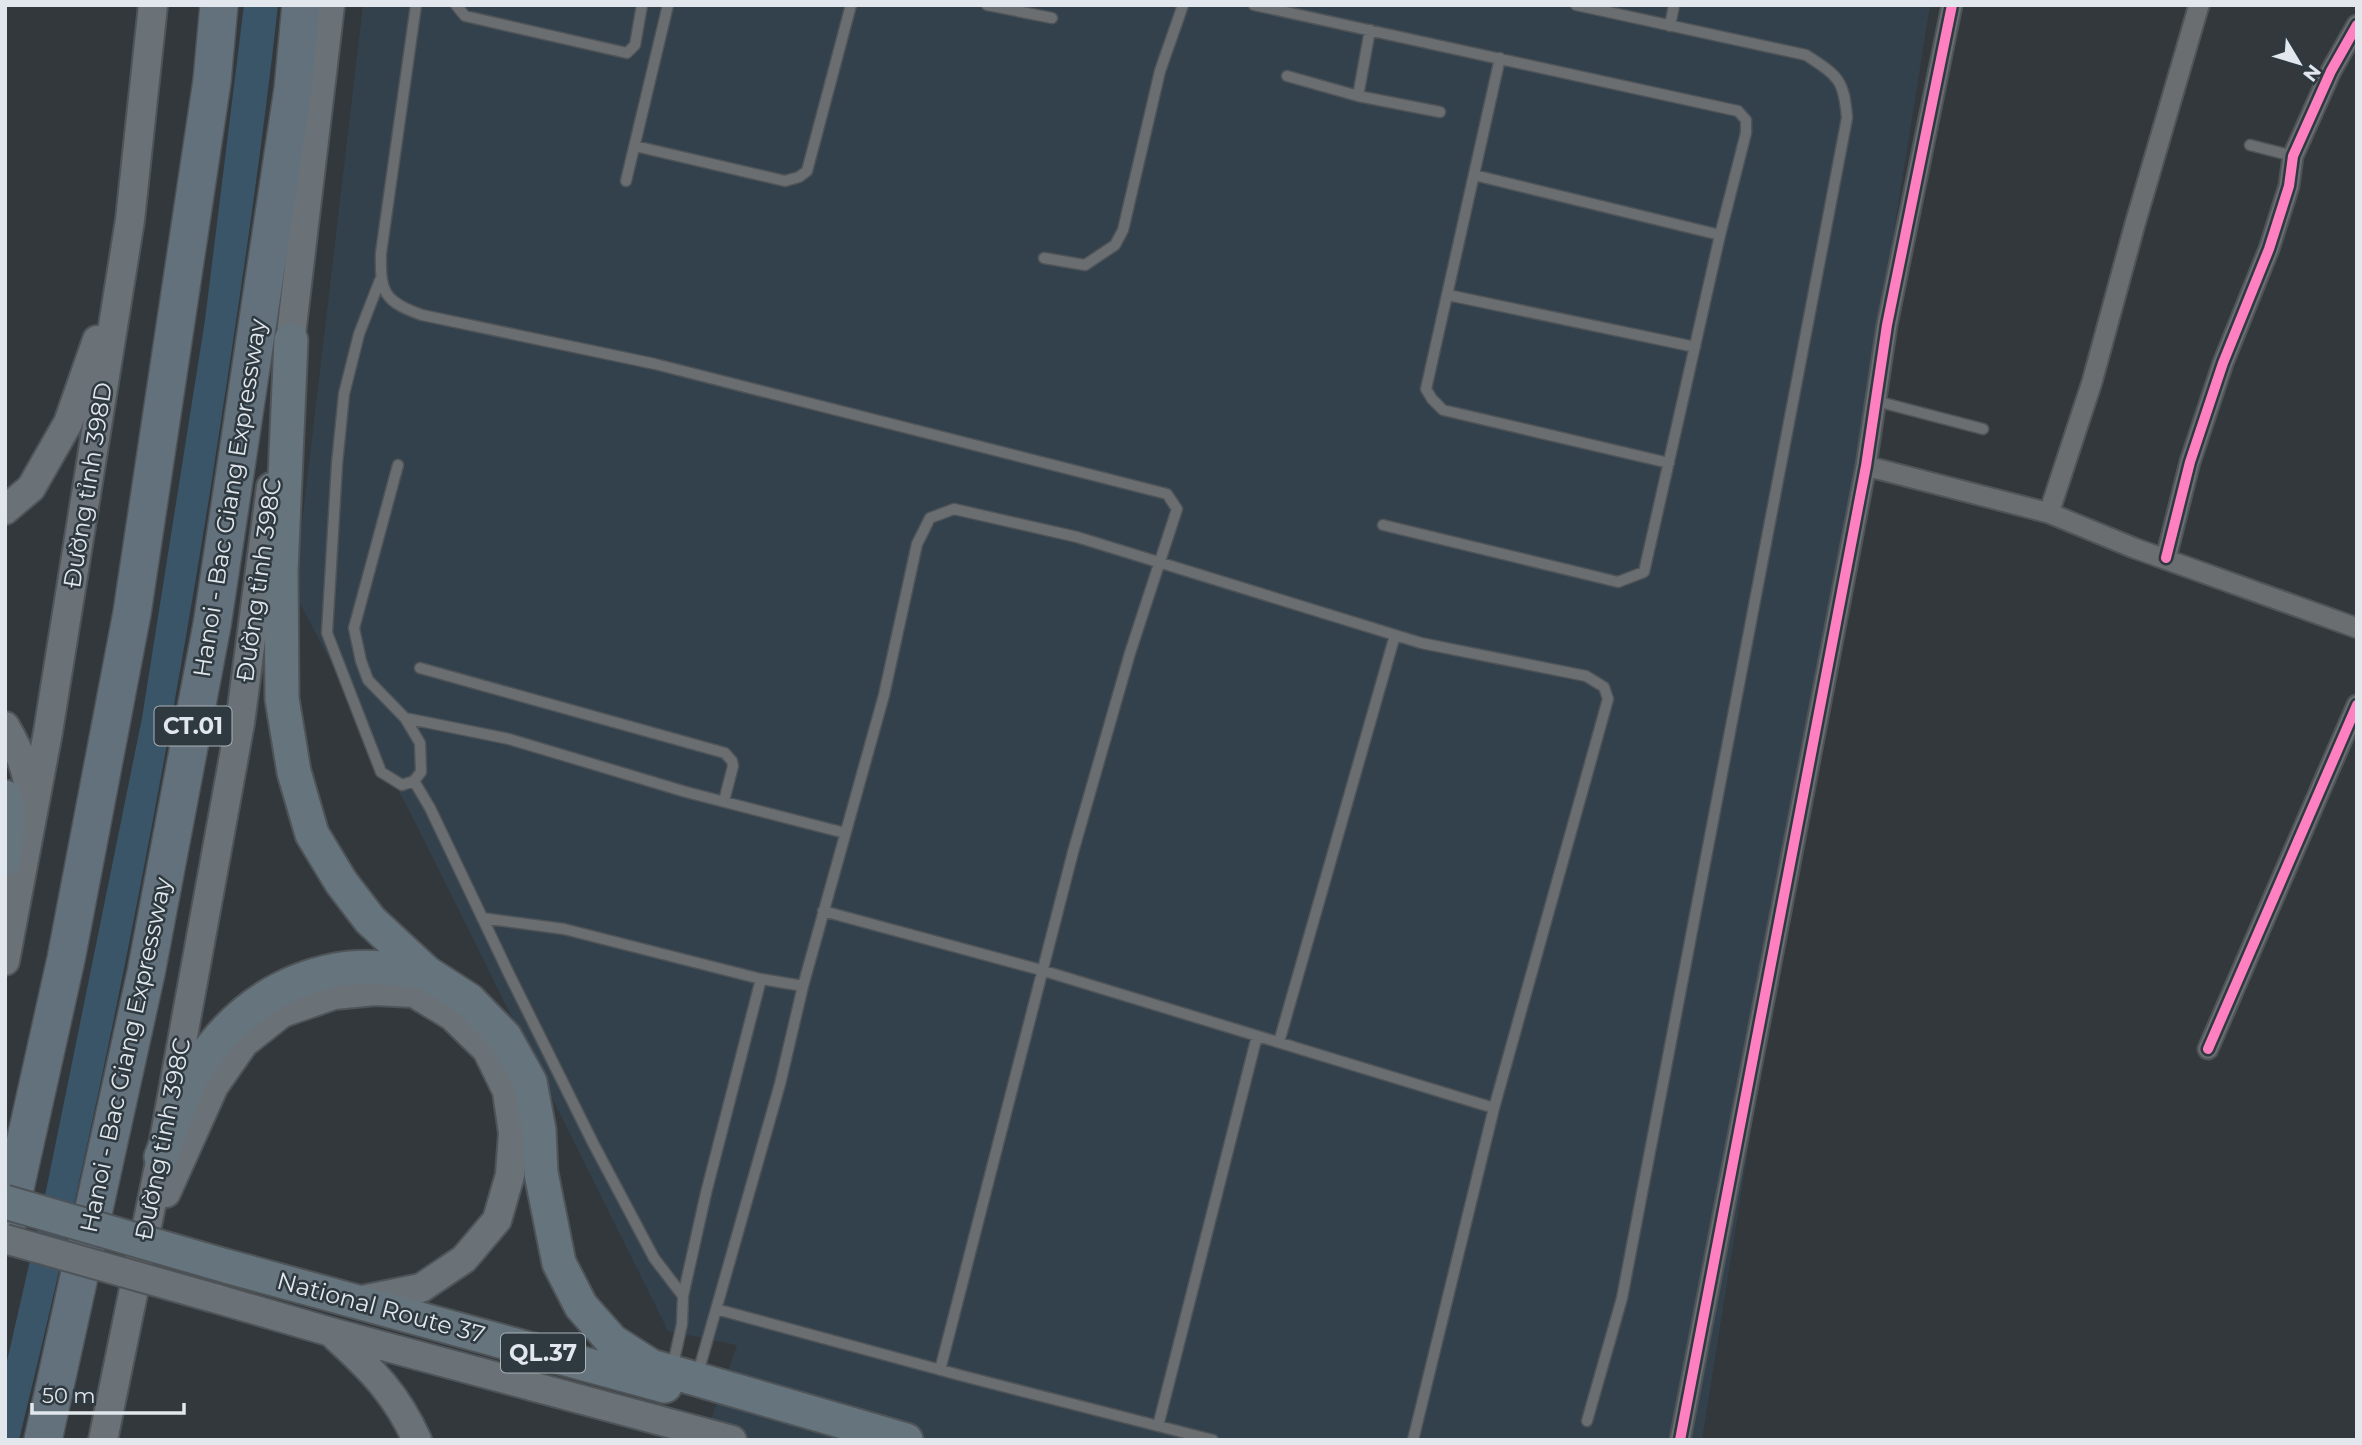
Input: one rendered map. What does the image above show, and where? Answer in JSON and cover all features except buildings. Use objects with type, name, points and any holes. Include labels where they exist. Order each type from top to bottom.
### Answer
[{"type":"highway","points":[[5,1233],[66,959],[132,613],[212,81],[219,5]]},
{"type":"highway","name":"Hanoi - Bac Giang Expressway","points":[[43,1440],[146,973],[212,625],[293,89],[301,5]]},
{"type":"highway","points":[[291,340],[281,570],[282,699],[294,772],[312,834],[341,882],[370,920],[426,973],[468,1000],[505,1037],[530,1082],[539,1130],[543,1184],[559,1263],[581,1306],[612,1341],[650,1366],[906,1440]]},
{"type":"highway","points":[[5,797],[14,863]]},
{"type":"highway","points":[[161,1157],[193,1074],[228,1026],[278,988],[337,969],[382,968],[426,973]]},
{"type":"highway","name":"National Route 37","points":[[5,1202],[226,1266],[859,1440]]},
{"type":"main road","name":"Đường tỉnh 398D","points":[[5,961],[14,863],[51,719],[131,220],[152,5]]},
{"type":"main road","name":"Đường tỉnh 398C","points":[[103,1440],[161,1157],[240,723],[291,340],[330,5]]},
{"type":"main road","points":[[5,510],[31,488],[68,423],[87,373],[96,348],[138,142]]},
{"type":"main road","points":[[5,726],[13,739],[30,788],[14,863]]},
{"type":"main road","points":[[143,1244],[214,1086],[244,1043],[282,1013],[334,995],[375,991],[414,993],[452,1016],[487,1050],[507,1091],[513,1133],[510,1175],[497,1220],[464,1259],[421,1288],[357,1301]]},
{"type":"main road","points":[[5,1239],[331,1332],[732,1440]]},
{"type":"main road","points":[[331,1332],[373,1371],[405,1411],[417,1440]]},
{"type":"main road","points":[[114,1440],[115,1379]]},
{"type":"street","points":[[1680,1440],[1866,466],[1890,312],[1952,5]]},
{"type":"street","points":[[2049,513],[2092,382],[2199,5]]},
{"type":"street","points":[[2166,558],[2190,461],[2222,363],[2269,249],[2289,186],[2293,156],[2331,71],[2357,25]]},
{"type":"street","points":[[1866,466],[2049,513],[2357,628]]},
{"type":"street","points":[[2208,1049],[2357,705]]},
{"type":"lane","points":[[398,465],[355,628],[361,661],[368,680],[405,718],[420,743],[421,772],[414,781],[402,785],[381,772],[327,633],[344,394],[359,334],[380,281],[381,253],[416,5]]},
{"type":"lane","points":[[456,5],[465,16],[627,53],[635,45],[642,5]]},
{"type":"lane","points":[[626,181],[668,5]]},
{"type":"lane","points":[[635,146],[785,181],[807,172],[851,5]]},
{"type":"lane","points":[[987,5],[1052,18]]},
{"type":"lane","points":[[1044,258],[1085,265],[1115,245],[1123,230],[1160,71],[1183,5]]},
{"type":"lane","points":[[1254,5],[1738,111],[1746,120],[1746,132],[1644,572],[1618,582],[1383,525]]},
{"type":"lane","points":[[1576,5],[1806,55],[1835,74],[1845,93],[1847,118],[1622,1298],[1587,1421]]},
{"type":"lane","points":[[1670,26],[1674,5]]},
{"type":"lane","points":[[1358,96],[1370,30]]},
{"type":"lane","points":[[1500,58],[1426,389],[1443,410],[1669,463]]},
{"type":"lane","points":[[1287,76],[1358,96],[1440,112]]},
{"type":"lane","points":[[2250,145],[2293,156]]},
{"type":"lane","points":[[1474,175],[1720,235]]},
{"type":"lane","points":[[380,281],[387,295],[401,308],[422,315],[655,364],[1167,494],[1177,509],[1130,653],[1041,970],[940,1370]]},
{"type":"lane","points":[[1448,295],[1695,347]]},
{"type":"lane","points":[[1876,401],[1983,429]]},
{"type":"lane","points":[[683,1376],[716,1309],[780,1083],[823,911],[884,695],[917,544],[930,518],[954,509],[1077,537],[1421,643],[1586,676],[1604,687],[1608,699],[1494,1108],[1413,1440]]},
{"type":"lane","points":[[1279,1042],[1395,635]]},
{"type":"lane","points":[[420,668],[725,753],[730,757],[733,766],[724,800]]},
{"type":"lane","points":[[405,718],[509,739],[686,792],[845,833]]},
{"type":"lane","points":[[414,781],[430,808],[593,1143],[654,1258],[682,1296]]},
{"type":"lane","points":[[823,911],[1041,970],[1494,1108]]},
{"type":"lane","points":[[482,918],[565,929],[761,979],[803,986]]},
{"type":"lane","points":[[683,1376],[682,1296],[761,979]]},
{"type":"lane","points":[[1158,1426],[1257,1036]]},
{"type":"lane","points":[[716,1309],[1213,1440]]},
{"type":"shaded area","points":[[244,5],[278,5],[247,249],[210,492],[147,849],[100,1086],[19,1440],[5,1440],[5,1370],[47,1186],[142,718],[205,320]]},
{"type":"shaded area","points":[[363,5],[1930,5],[1702,1440],[704,1440],[737,1345],[668,1331],[414,820],[294,592]]},
{"type":"cycle path","points":[[1680,1440],[1866,466],[1887,325],[1952,5]]},
{"type":"cycle path","points":[[2166,558],[2190,462],[2223,363],[2269,249],[2289,186],[2293,156],[2331,71],[2357,25]]},
{"type":"cycle path","points":[[2208,1049],[2357,705]]}]
